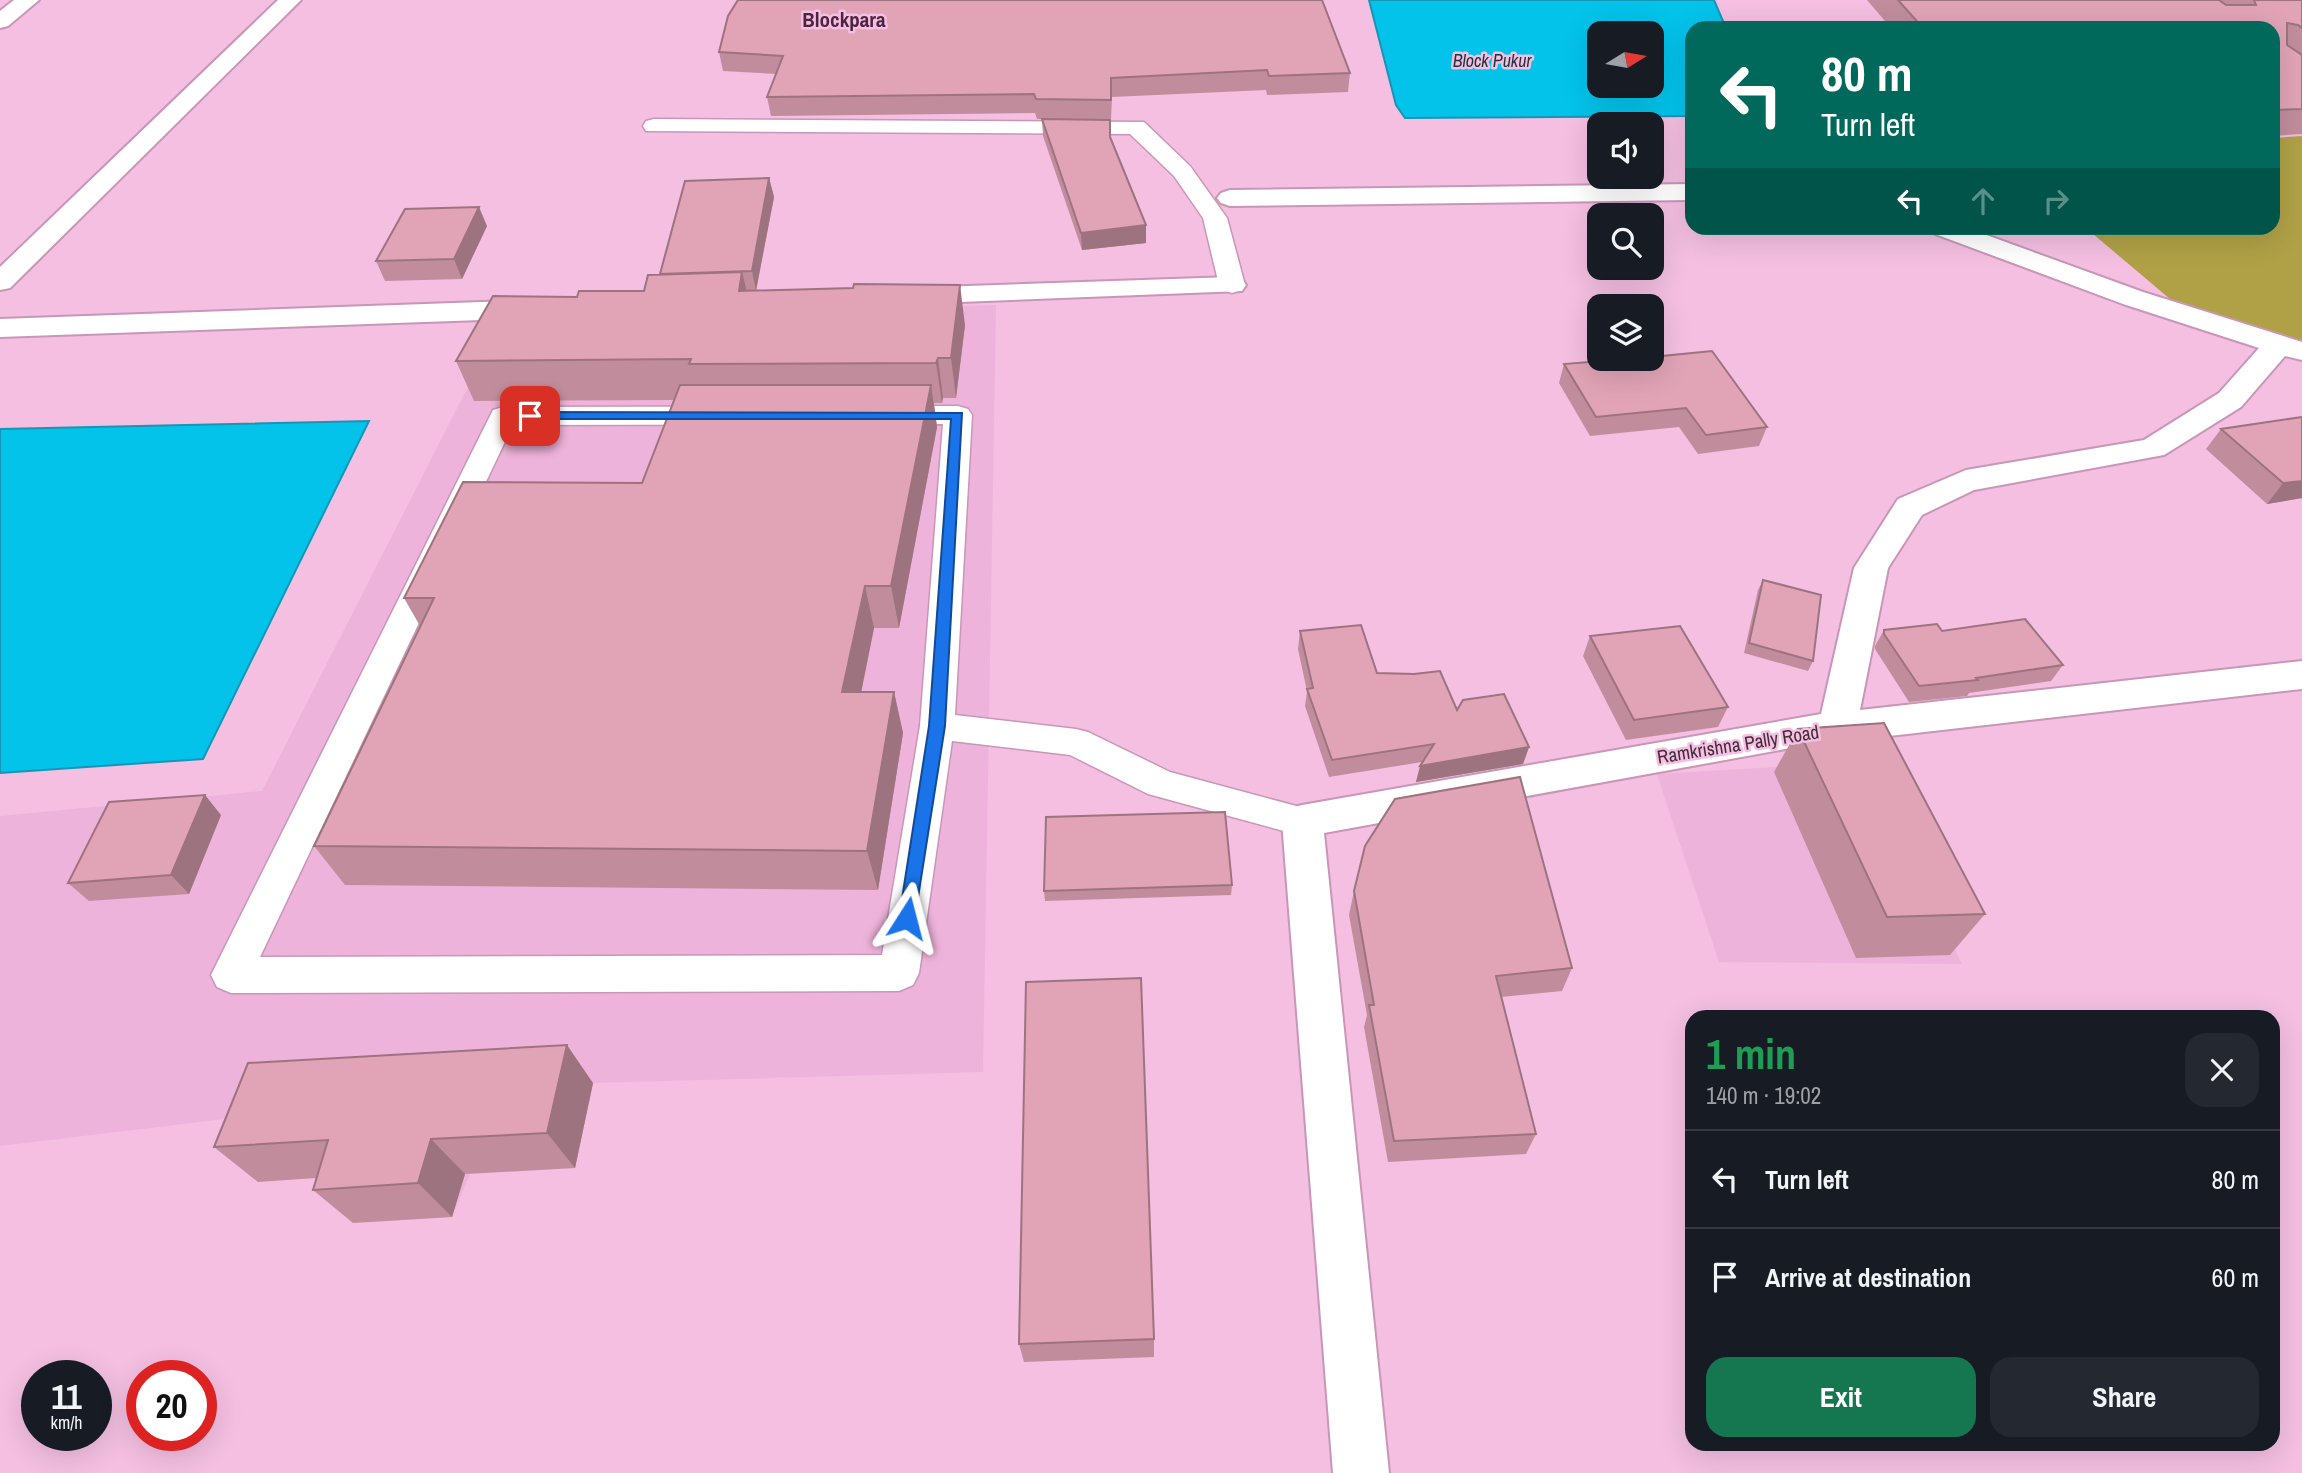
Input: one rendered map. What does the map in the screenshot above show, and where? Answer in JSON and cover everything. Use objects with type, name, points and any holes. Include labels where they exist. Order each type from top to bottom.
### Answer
[{"type":"street","points":[[0,21],[28,0]]},
{"type":"street","points":[[0,282],[290,0]]},
{"type":"street","points":[[1230,198],[1685,192]]},
{"type":"street","points":[[1963,235],[2133,298],[2290,348]]},
{"type":"street","points":[[886,297],[1232,285]]},
{"type":"street","points":[[0,328],[568,308]]},
{"type":"street","points":[[1838,729],[1871,568],[1910,507],[1966,481],[2153,448],[2230,400],[2290,348]]},
{"type":"street","name":"Ramkrishna Pally Road","points":[[1302,821],[1802,731],[2295,684]]},
{"type":"street","points":[[1302,821],[1361,1473]]},
{"type":"lane","points":[[654,126],[1136,127],[1182,171],[1215,218],[1232,285]]},
{"type":"lane","points":[[958,415],[937,726],[899,973],[231,975],[503,416],[958,415]]},
{"type":"lane","points":[[937,726],[1076,742],[1161,784],[1302,821]]},
{"type":"shaded area","points":[[2302,136],[2302,340],[2235,325],[2170,299],[2094,235],[2280,235],[2280,138]]},
{"type":"shaded area","points":[[996,305],[983,1072],[593,1083],[575,1168],[470,1174],[452,1217],[357,1223],[367,1175],[283,1112],[0,1146],[0,816],[262,791],[501,322]]},
{"type":"shaded area","points":[[1862,762],[1962,964],[1719,962],[1657,774]]},
{"type":"water","name":"Block Pukur","points":[[1369,0],[1714,0],[1723,21],[1685,21],[1685,116],[1664,116],[1664,112],[1587,112],[1587,117],[1405,118],[1396,105]]},
{"type":"water","points":[[369,421],[203,759],[0,773],[0,429]]},
{"type":"building","points":[[738,0],[1322,0],[1350,73],[1269,76],[1267,70],[1111,78],[1111,100],[1036,99],[1034,94],[767,97],[783,56],[719,52],[728,16]]},
{"type":"building","points":[[1898,0],[2219,0],[2226,5],[2256,5],[2254,0],[2302,0],[2302,28],[2287,23],[2287,45],[2302,55],[2302,109],[2280,110],[2280,21],[1917,21]]},
{"type":"building","points":[[1042,119],[1110,120],[1110,137],[1146,225],[1081,233]]},
{"type":"building","points":[[769,178],[752,271],[660,274],[685,181]]},
{"type":"building","points":[[479,207],[454,259],[376,261],[405,209]]},
{"type":"building","points":[[742,272],[739,291],[853,288],[854,284],[960,285],[951,358],[938,358],[936,363],[689,364],[691,359],[456,361],[493,296],[577,297],[579,291],[644,291],[648,275]]},
{"type":"building","points":[[1712,351],[1767,427],[1706,435],[1686,408],[1596,417],[1564,364],[1587,362],[1587,371],[1664,371],[1664,356]]},
{"type":"building","points":[[680,385],[931,385],[891,586],[865,586],[842,692],[894,692],[867,851],[314,846],[434,598],[404,598],[463,482],[642,483]]},
{"type":"building","points":[[2302,417],[2302,481],[2283,483],[2221,429]]},
{"type":"building","points":[[1763,580],[1821,595],[1813,661],[1749,643]]},
{"type":"building","points":[[2025,619],[2063,665],[1976,678],[1978,680],[1919,686],[1884,634],[1884,630],[1937,624],[1942,631]]},
{"type":"building","points":[[1361,625],[1377,673],[1414,674],[1440,671],[1457,710],[1463,700],[1504,694],[1529,747],[1420,766],[1434,744],[1332,760],[1307,689],[1313,688],[1300,631]]},
{"type":"building","points":[[1680,626],[1728,707],[1634,720],[1590,636]]},
{"type":"building","points":[[1884,723],[1985,914],[1887,917],[1798,729]]},
{"type":"building","points":[[1520,777],[1572,968],[1496,976],[1536,1134],[1394,1141],[1369,1005],[1374,1005],[1354,891],[1365,846],[1395,799]]},
{"type":"building","points":[[205,795],[171,875],[68,883],[109,802]]},
{"type":"building","points":[[1225,812],[1232,885],[1044,891],[1046,817]]},
{"type":"building","points":[[1141,978],[1154,1339],[1019,1344],[1026,982]]},
{"type":"building","points":[[567,1045],[547,1133],[431,1139],[418,1183],[313,1190],[328,1140],[214,1147],[248,1063]]},
{"type":"district","name":"Blockpara","points":[[844,19]]},
{"type":"route","points":[[530,416],[958,415],[937,726],[907,918]]}]
